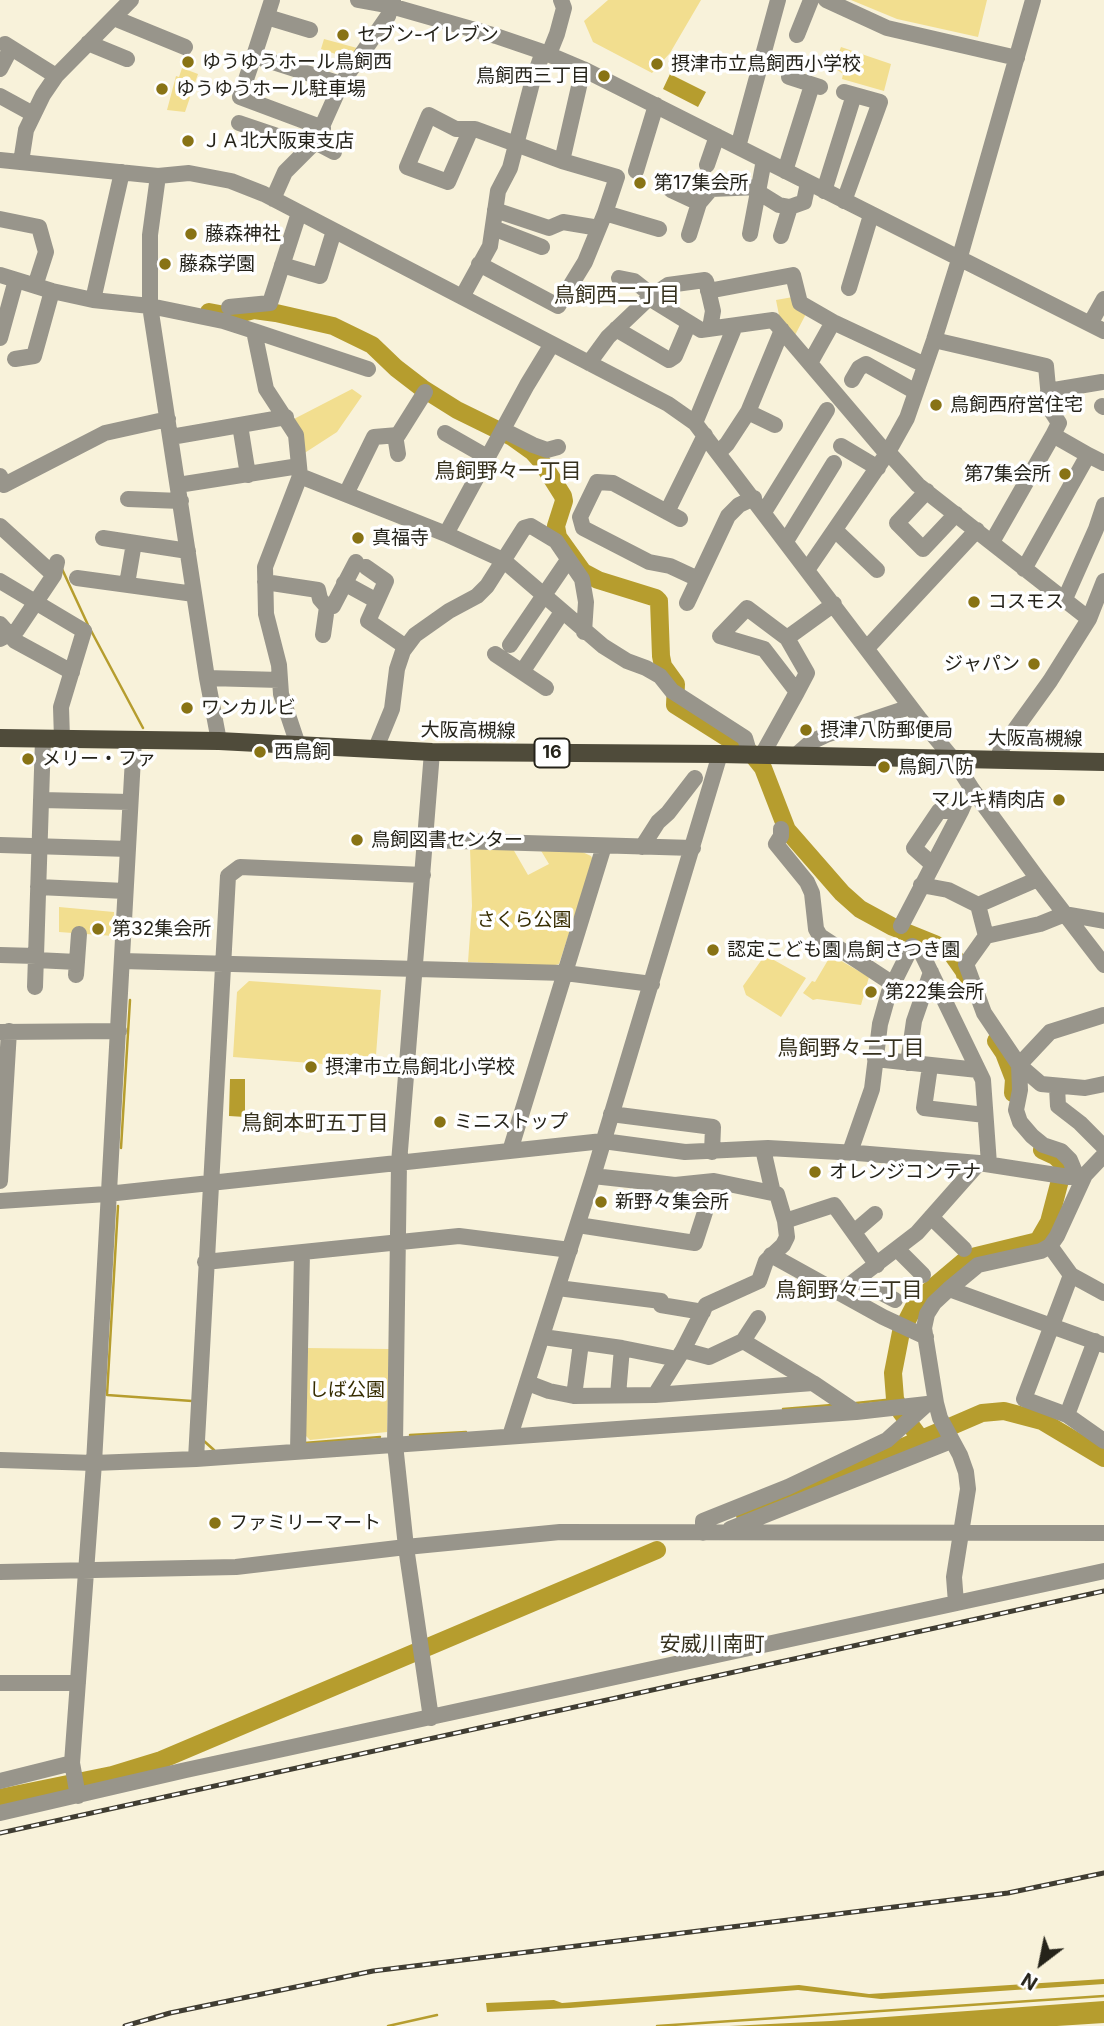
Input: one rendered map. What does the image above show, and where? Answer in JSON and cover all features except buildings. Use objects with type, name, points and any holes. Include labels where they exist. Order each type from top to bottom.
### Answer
[{"type":"main road","name":"大阪高槻線","points":[[0,738],[219,741],[432,752],[720,754],[953,760],[998,758],[1104,762]]},
{"type":"street","points":[[21,162],[26,130],[56,75],[131,0]]},
{"type":"street","points":[[272,0],[240,97],[316,139],[334,152]]},
{"type":"street","points":[[358,0],[392,3],[546,53],[583,69],[1097,327],[1104,299]]},
{"type":"street","points":[[462,297],[490,246],[498,191],[510,168],[532,83],[558,34],[564,8],[561,0]]},
{"type":"street","points":[[738,147],[778,0]]},
{"type":"street","points":[[797,35],[811,0]]},
{"type":"street","points":[[826,0],[887,28],[1017,58]]},
{"type":"street","points":[[807,570],[884,458],[907,418],[959,260],[1033,0]]},
{"type":"street","points":[[273,199],[285,172],[316,139],[341,84],[388,16],[392,3]]},
{"type":"street","points":[[267,17],[310,30]]},
{"type":"street","points":[[114,18],[185,47]]},
{"type":"street","points":[[88,43],[127,59]]},
{"type":"street","points":[[0,69],[8,46],[56,75]]},
{"type":"street","points":[[254,56],[341,84]]},
{"type":"street","points":[[562,161],[583,69]]},
{"type":"street","points":[[785,171],[816,86],[789,77]]},
{"type":"street","points":[[824,191],[849,94],[880,102],[844,201]]},
{"type":"street","points":[[0,96],[33,114]]},
{"type":"street","points":[[636,171],[656,105]]},
{"type":"street","points":[[471,129],[448,182],[407,167],[429,116],[456,129],[471,129],[617,177],[585,261],[558,306],[479,264]]},
{"type":"street","points":[[239,123],[316,139]]},
{"type":"street","points":[[707,165],[717,136]]},
{"type":"street","points":[[0,160],[158,176],[189,173],[231,181],[273,199],[668,404],[700,429],[719,452],[910,707],[953,760],[1038,879],[1104,965]]},
{"type":"street","points":[[750,234],[764,160]]},
{"type":"street","points":[[94,297],[122,173]]},
{"type":"street","points":[[158,176],[150,234],[150,302],[219,741]]},
{"type":"street","points":[[689,235],[699,203],[711,189],[758,190],[779,205],[790,207],[804,202],[808,183]]},
{"type":"street","points":[[671,190],[699,203]]},
{"type":"street","points":[[781,236],[790,207]]},
{"type":"street","points":[[495,210],[549,228],[563,222],[602,220],[659,229]]},
{"type":"street","points":[[229,307],[270,303],[299,213]]},
{"type":"street","points":[[849,288],[860,267],[871,215]]},
{"type":"street","points":[[0,219],[39,228],[46,252],[37,281]]},
{"type":"street","points":[[493,228],[542,247]]},
{"type":"street","points":[[282,265],[320,276],[334,231]]},
{"type":"street","points":[[589,363],[616,330],[668,285],[793,275],[800,303],[833,322],[925,365]]},
{"type":"street","points":[[0,338],[8,277],[37,281],[52,291],[150,302],[223,321],[369,369]]},
{"type":"street","points":[[619,278],[634,281],[651,297],[701,330],[773,320],[884,458],[1089,619]]},
{"type":"street","points":[[706,282],[713,312],[710,328]]},
{"type":"street","points":[[15,359],[34,356],[52,291]]},
{"type":"street","points":[[810,363],[833,322]]},
{"type":"street","points":[[616,330],[669,360],[675,356],[689,323]]},
{"type":"street","points":[[698,579],[670,566],[649,562],[583,528],[580,517],[597,482],[613,484],[674,516],[734,326]]},
{"type":"street","points":[[719,452],[748,412],[782,330]]},
{"type":"street","points":[[254,331],[266,389],[296,435],[299,471],[265,567],[265,582],[266,614],[279,665],[281,694],[298,745]]},
{"type":"street","points":[[934,341],[1046,366],[1050,409],[1059,423],[992,542]]},
{"type":"street","points":[[446,534],[552,344]]},
{"type":"street","points":[[852,380],[859,368],[866,364],[916,392]]},
{"type":"street","points":[[1048,391],[1102,382]]},
{"type":"street","points":[[346,494],[374,437],[398,435],[425,392]]},
{"type":"street","points":[[764,512],[827,410]]},
{"type":"street","points":[[748,412],[775,425]]},
{"type":"street","points":[[171,437],[286,417]]},
{"type":"street","points":[[0,476],[4,485],[105,433],[168,419]]},
{"type":"street","points":[[240,425],[248,475]]},
{"type":"street","points":[[502,431],[533,446],[547,450],[558,447]]},
{"type":"street","points":[[445,433],[487,457]]},
{"type":"street","points":[[395,435],[398,454]]},
{"type":"street","points":[[1052,435],[1104,463]]},
{"type":"street","points":[[841,446],[884,458]]},
{"type":"street","points":[[1024,569],[1088,455]]},
{"type":"street","points":[[786,541],[834,463]]},
{"type":"street","points":[[178,485],[299,471],[346,494],[503,560],[584,632],[626,662],[660,676],[676,694],[745,738],[756,755],[797,692],[807,673],[787,638],[747,608],[720,636],[764,649],[797,692]]},
{"type":"street","points":[[927,491],[897,523],[923,549],[956,514]]},
{"type":"street","points":[[687,603],[728,516],[739,505],[754,498]]},
{"type":"street","points":[[128,499],[181,501]]},
{"type":"street","points":[[1064,601],[1096,530],[1104,505]]},
{"type":"street","points":[[0,526],[56,569],[16,630],[3,632]]},
{"type":"street","points":[[376,748],[392,709],[397,669],[406,647],[415,635],[477,596],[487,586],[524,528],[531,526],[556,541],[582,579],[586,602],[584,632]]},
{"type":"street","points":[[835,530],[877,570]]},
{"type":"street","points":[[867,648],[977,530]]},
{"type":"street","points":[[103,538],[188,551]]},
{"type":"street","points":[[127,584],[134,543]]},
{"type":"street","points":[[510,645],[568,561]]},
{"type":"street","points":[[327,607],[333,606],[344,583],[361,565],[386,581],[368,621],[406,647]]},
{"type":"street","points":[[77,578],[194,593]]},
{"type":"street","points":[[0,580],[84,631],[61,707],[62,739]]},
{"type":"street","points":[[998,758],[1001,749],[1050,681],[1089,619],[1104,581]]},
{"type":"street","points":[[265,582],[318,590],[320,599],[327,607],[323,635]]},
{"type":"street","points":[[344,583],[377,601]]},
{"type":"street","points":[[787,638],[834,604]]},
{"type":"street","points":[[522,672],[562,612]]},
{"type":"street","points":[[3,632],[72,672]]},
{"type":"street","points":[[495,654],[547,688]]},
{"type":"street","points":[[207,678],[280,680]]},
{"type":"street","points":[[795,756],[811,742],[825,735],[910,707]]},
{"type":"street","points":[[35,987],[43,739]]},
{"type":"street","points":[[78,1794],[73,1768],[94,1463],[134,740]]},
{"type":"street","points":[[431,1718],[406,1547],[395,1444],[399,1163],[432,752]]},
{"type":"street","points":[[510,1436],[652,985],[720,754]]},
{"type":"street","points":[[642,846],[658,821],[674,807],[695,778]]},
{"type":"street","points":[[901,926],[972,789]]},
{"type":"street","points":[[41,800],[130,802]]},
{"type":"street","points":[[674,807],[700,824]]},
{"type":"street","points":[[932,864],[914,848],[939,811],[961,811]]},
{"type":"street","points":[[781,829],[781,836],[776,844],[812,893],[816,929],[820,936],[893,984]]},
{"type":"street","points":[[425,840],[693,848]]},
{"type":"street","points":[[0,845],[128,849]]},
{"type":"street","points":[[510,1151],[604,846]]},
{"type":"street","points":[[196,1459],[228,876],[240,867],[423,875]]},
{"type":"street","points":[[978,905],[1038,879]]},
{"type":"street","points":[[921,885],[948,890],[978,905],[986,936]]},
{"type":"street","points":[[38,887],[125,891]]},
{"type":"street","points":[[1104,921],[1065,914],[1040,924],[986,936],[966,964],[984,1013],[1019,1065],[1041,1084],[1086,1088],[1104,1084]]},
{"type":"street","points":[[0,955],[36,958],[77,969],[79,934]]},
{"type":"street","points":[[840,1293],[917,1233],[984,1163],[983,1080],[921,951],[912,946],[893,984],[880,1024],[872,1089],[850,1153]]},
{"type":"street","points":[[122,961],[565,973],[652,985]]},
{"type":"street","points":[[908,1063],[914,1021],[931,972]]},
{"type":"street","points":[[956,1603],[954,1577],[968,1489],[966,1472],[934,1408],[924,1328],[934,1303],[978,1265],[1041,1251],[1050,1246],[1057,1236],[1071,1176],[1070,1160],[1061,1151],[1032,1136],[1020,1122],[1016,1110],[1020,1090],[1019,1065],[1050,1032],[1104,1015]]},
{"type":"street","points":[[0,1181],[5,1032],[119,1031]]},
{"type":"street","points":[[875,1059],[978,1070]]},
{"type":"street","points":[[930,1066],[924,1108],[985,1115]]},
{"type":"street","points":[[1057,1087],[1058,1106],[1104,1147]]},
{"type":"street","points":[[611,1114],[713,1127],[712,1152]]},
{"type":"street","points":[[0,1201],[107,1194],[603,1140],[685,1152],[763,1149],[984,1163],[1071,1176],[1104,1155]]},
{"type":"street","points":[[763,1149],[773,1193]]},
{"type":"street","points":[[593,1176],[675,1185],[714,1181],[773,1193],[777,1194],[786,1221],[787,1237],[783,1245],[765,1261],[759,1281],[706,1305],[680,1355],[654,1395]]},
{"type":"street","points":[[786,1221],[834,1205],[877,1265]]},
{"type":"street","points":[[578,1225],[695,1243],[705,1212]]},
{"type":"street","points":[[853,1232],[875,1214]]},
{"type":"street","points":[[931,1217],[964,1249]]},
{"type":"street","points":[[205,1262],[459,1236],[570,1250]]},
{"type":"street","points":[[1050,1246],[1071,1275],[1104,1293]]},
{"type":"street","points":[[897,1249],[923,1275]]},
{"type":"street","points":[[298,1451],[302,1252]]},
{"type":"street","points":[[771,1255],[926,1337]]},
{"type":"street","points":[[1071,1275],[1024,1399],[1067,1415],[1104,1441]]},
{"type":"street","points":[[857,1280],[895,1300]]},
{"type":"street","points":[[558,1287],[661,1301],[661,1305],[703,1312]]},
{"type":"street","points":[[949,1289],[1100,1343],[1067,1415]]},
{"type":"street","points":[[543,1337],[709,1357],[743,1341],[758,1318]]},
{"type":"street","points":[[743,1341],[849,1407]]},
{"type":"street","points":[[574,1396],[581,1343]]},
{"type":"street","points":[[622,1348],[624,1409]]},
{"type":"street","points":[[528,1383],[549,1391],[624,1409],[849,1407],[908,1412],[934,1408]]},
{"type":"street","points":[[0,1460],[94,1463],[196,1459],[510,1436],[624,1409],[654,1395],[813,1383]]},
{"type":"street","points":[[703,1533],[703,1521],[788,1487],[864,1452],[891,1436],[908,1412]]},
{"type":"street","points":[[721,1533],[950,1438]]},
{"type":"street","points":[[0,1572],[236,1567],[560,1532],[1104,1533]]},
{"type":"street","points":[[0,1813],[186,1770],[1104,1571]]},
{"type":"street","points":[[0,1684],[78,1683]]},
{"type":"street","points":[[0,1780],[73,1768]]},
{"type":"green space","points":[[608,0],[701,0],[670,53],[652,73],[593,42],[584,21]]},
{"type":"green space","points":[[851,0],[987,0],[978,37],[897,19]]},
{"type":"green space","points":[[324,39],[357,48],[350,59],[321,49]]},
{"type":"green space","points":[[841,47],[891,64],[884,91],[842,79],[843,74],[833,67]]},
{"type":"green space","points":[[182,68],[198,74],[185,112],[167,110],[176,76],[179,77]]},
{"type":"green space","points":[[793,297],[808,310],[793,339],[775,316],[779,315],[776,300]]},
{"type":"green space","points":[[352,389],[362,396],[337,432],[303,454],[292,420]]},
{"type":"green space","name":"さくら公園","points":[[470,848],[513,849],[528,875],[549,864],[540,849],[576,849],[591,856],[593,860],[559,964],[552,966],[468,962],[472,906]]},
{"type":"green space","points":[[59,907],[114,912],[113,936],[59,932]]},
{"type":"green space","points":[[765,955],[806,978],[781,1017],[746,995],[743,986]]},
{"type":"green space","points":[[831,955],[869,977],[861,1005],[813,1000],[803,993],[812,981],[815,982]]},
{"type":"green space","points":[[249,981],[381,990],[375,1068],[233,1057],[237,992]]},
{"type":"green space","name":"しば公園","points":[[306,1348],[389,1349],[387,1432],[310,1440],[305,1435]]},
{"type":"shaded area","points":[[670,74],[706,92],[698,107],[663,89]]},
{"type":"shaded area","points":[[230,1079],[245,1079],[245,1117],[229,1116]]},
{"type":"shaded area","points":[[1104,1979],[1104,1984],[881,1999],[798,1990],[487,2012],[486,2003],[554,2000],[562,2003],[799,1985],[869,1994]]},
{"type":"shaded area","points":[[1104,2001],[1104,2023],[1057,2026],[729,2026],[831,2021]]},
{"type":"waterway","points":[[209,312],[230,316],[254,310],[333,326],[372,345],[422,388],[457,410],[512,437],[533,452],[563,496],[564,501],[556,526],[558,537],[583,572],[598,580],[659,601],[661,656],[663,666],[676,684],[675,705],[751,753],[763,768],[787,830],[842,893],[860,909],[952,954],[964,971],[967,982]]},
{"type":"waterway","points":[[62,569],[88,625],[143,728]]},
{"type":"waterway","points":[[121,1148],[130,1000]]},
{"type":"waterway","points":[[996,1041],[1014,1079],[1013,1093]]},
{"type":"waterway","points":[[920,1438],[895,1399],[893,1373],[901,1332],[917,1301],[968,1258],[1038,1241],[1049,1222],[1064,1165],[1055,1156],[1042,1150]]},
{"type":"waterway","points":[[118,1206],[107,1395],[192,1401]]},
{"type":"waterway","points":[[856,1403],[895,1399]]},
{"type":"waterway","points":[[783,1409],[832,1405]]},
{"type":"waterway","points":[[745,1515],[982,1413],[1004,1411],[1042,1421],[1104,1458]]},
{"type":"waterway","points":[[410,1435],[466,1432]]},
{"type":"waterway","points":[[304,1443],[380,1437]]},
{"type":"waterway","points":[[204,1441],[214,1450]]},
{"type":"waterway","points":[[0,1798],[112,1775],[161,1760],[657,1550]]},
{"type":"waterway","points":[[657,2026],[1104,1996]]},
{"type":"waterway","points":[[388,2026],[437,2015]]},
{"type":"railway","points":[[0,1833],[1104,1591]]},
{"type":"railway","points":[[125,2026],[170,2013],[373,1971],[1008,1893],[1104,1873]]},
{"type":"place","name":"セブン-イレブン","points":[[343,35]]},
{"type":"place","name":"ゆうゆうホール鳥飼西","points":[[188,62]]},
{"type":"place","name":"摂津市立鳥飼西小学校","points":[[657,64]]},
{"type":"place","name":"鳥飼西三丁目","points":[[604,76]]},
{"type":"place","name":"ゆうゆうホール駐車場","points":[[162,89]]},
{"type":"place","name":"ＪＡ北大阪東支店","points":[[188,141]]},
{"type":"place","name":"第17集会所","points":[[640,183]]},
{"type":"place","name":"藤森神社","points":[[191,234]]},
{"type":"place","name":"藤森学園","points":[[165,264]]},
{"type":"place","name":"鳥飼西府営住宅","points":[[936,405]]},
{"type":"place","name":"第7集会所","points":[[1065,474]]},
{"type":"place","name":"真福寺","points":[[358,538]]},
{"type":"place","name":"コスモス","points":[[974,602]]},
{"type":"place","name":"ジャパン","points":[[1034,664]]},
{"type":"place","name":"ワンカルビ","points":[[187,708]]},
{"type":"place","name":"摂津八防郵便局","points":[[806,730]]},
{"type":"place","name":"西鳥飼","points":[[260,752]]},
{"type":"place","name":"メリー・ファ","points":[[28,759]]},
{"type":"place","name":"鳥飼八防","points":[[884,767]]},
{"type":"place","name":"マルキ精肉店","points":[[1059,800]]},
{"type":"place","name":"鳥飼図書センター","points":[[357,840]]},
{"type":"place","name":"第32集会所","points":[[98,929]]},
{"type":"place","name":"認定こども園 鳥飼さつき園","points":[[713,950]]},
{"type":"place","name":"第22集会所","points":[[871,992]]},
{"type":"place","name":"摂津市立鳥飼北小学校","points":[[311,1067]]},
{"type":"place","name":"ミニストップ","points":[[440,1122]]},
{"type":"place","name":"オレンジコンテナ","points":[[815,1172]]},
{"type":"place","name":"新野々集会所","points":[[601,1202]]},
{"type":"place","name":"ファミリーマート","points":[[215,1523]]},
{"type":"district","name":"鳥飼西二丁目","points":[[617,296]]},
{"type":"district","name":"鳥飼野々一丁目","points":[[508,472]]},
{"type":"district","name":"鳥飼野々二丁目","points":[[851,1049]]},
{"type":"district","name":"鳥飼本町五丁目","points":[[315,1124]]},
{"type":"district","name":"鳥飼野々三丁目","points":[[849,1291]]},
{"type":"district","name":"安威川南町","points":[[712,1645]]}]
